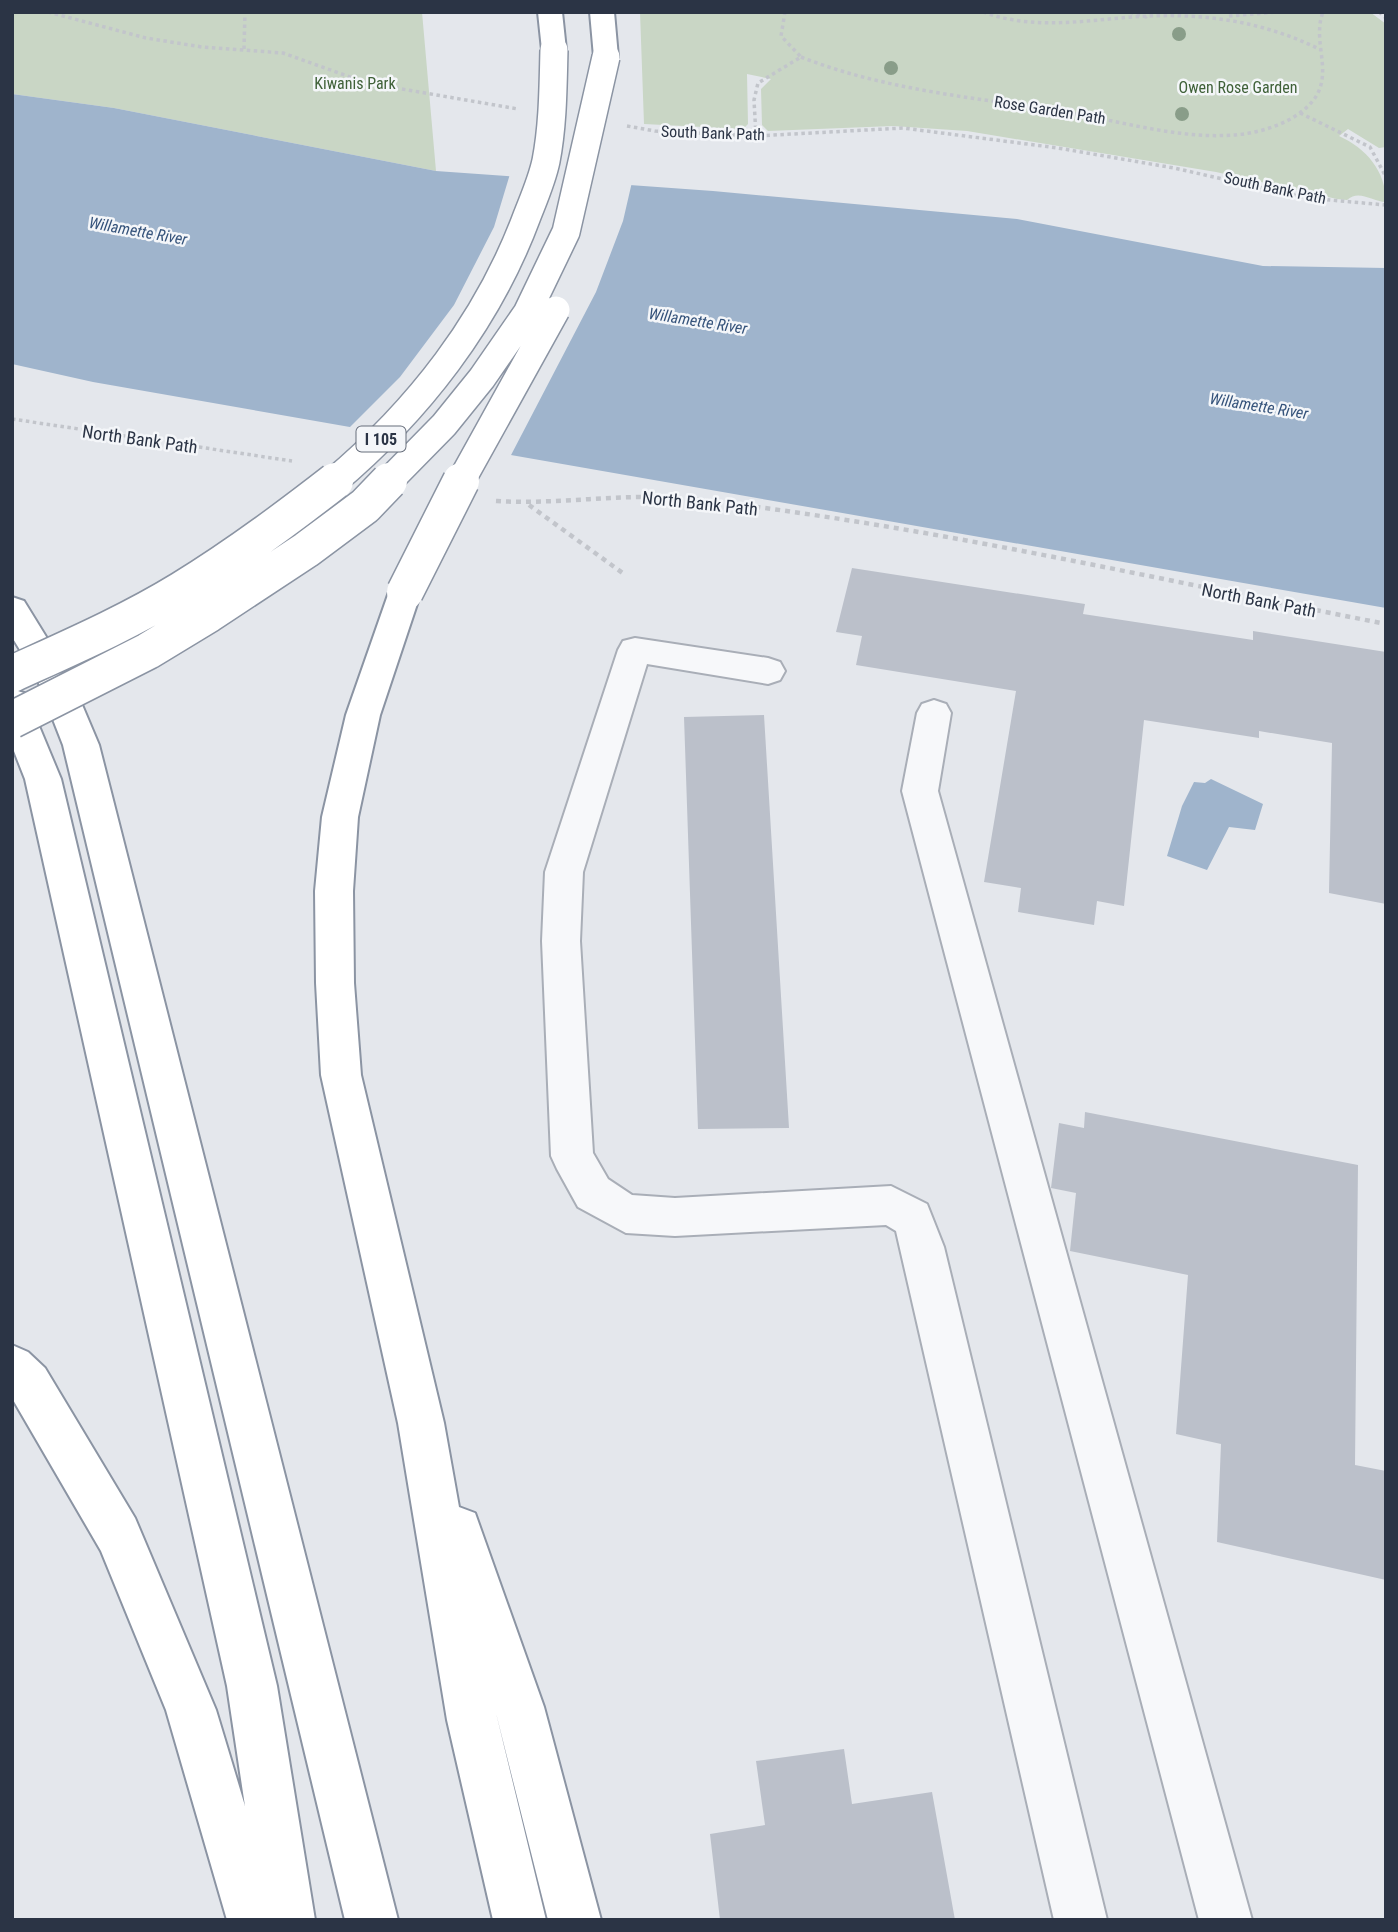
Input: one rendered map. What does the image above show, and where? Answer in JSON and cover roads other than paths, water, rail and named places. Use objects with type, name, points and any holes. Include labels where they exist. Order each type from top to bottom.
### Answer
[{"type":"highway","name":"I 105","points":[[12,674],[125,620],[206,573],[275,527],[371,448],[416,403],[454,358],[492,300],[516,252],[543,175],[553,100],[554,51],[550,12]]},
{"type":"highway","name":"I 105","points":[[12,720],[148,651],[272,572],[365,506],[435,434],[482,378],[527,313],[566,232],[606,57],[602,12]]},
{"type":"highway","points":[[520,1920],[472,1720],[421,1423],[341,1075],[335,984],[334,891],[341,817],[363,715],[405,592],[461,482],[570,282],[589,240],[606,173],[613,111],[606,57]]},
{"type":"highway","points":[[12,609],[52,674],[81,745],[372,1920]]},
{"type":"highway","points":[[12,702],[43,779],[252,1686],[289,1920]]},
{"type":"highway","points":[[12,1367],[29,1383],[118,1535],[191,1710],[254,1920]]},
{"type":"highway","points":[[421,1423],[519,1707],[575,1920]]},
{"type":"lane","points":[[768,671],[635,650],[564,872],[561,941],[572,1156],[593,1193],[626,1214],[674,1217],[891,1205],[912,1218],[926,1259],[1081,1920]]},
{"type":"lane","points":[[934,713],[920,791],[1226,1920]]},
{"type":"water","name":"Willamette River","points":[[12,94],[114,108],[436,171],[713,191],[1017,219],[1263,266],[1386,268],[1386,608],[93,382],[12,364]]},
{"type":"water","points":[[1211,779],[1263,804],[1255,830],[1229,827],[1207,870],[1167,856],[1182,806],[1194,782],[1205,783]]},
{"type":"park label","name":"Kiwanis Park","points":[[355,83]]},
{"type":"park label","name":"Owen Rose Garden","points":[[1238,87]]}]
